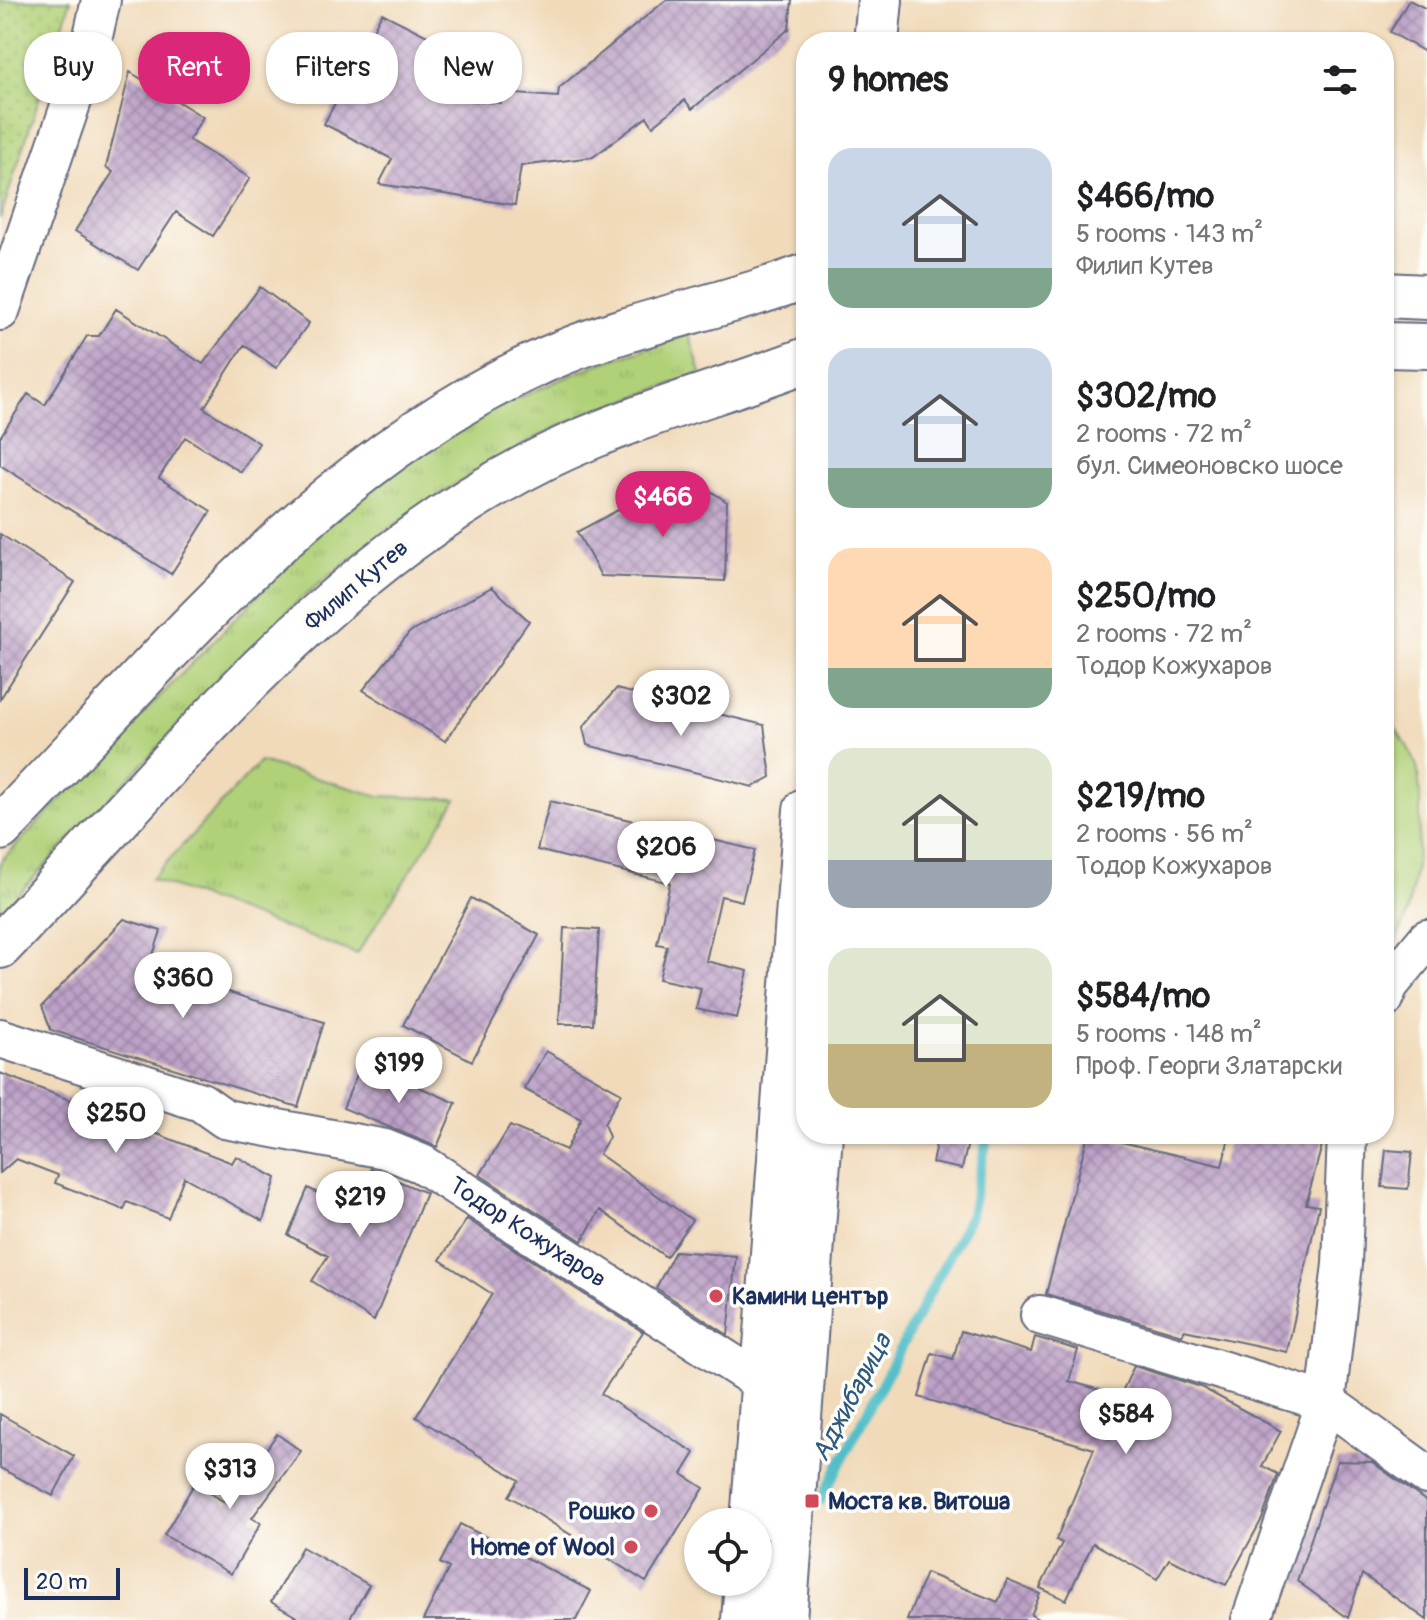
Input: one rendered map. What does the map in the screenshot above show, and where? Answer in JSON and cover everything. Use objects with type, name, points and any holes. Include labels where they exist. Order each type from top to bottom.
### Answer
[{"type":"main road","points":[[877,32],[880,0]]},
{"type":"main road","points":[[0,828],[242,575],[301,520],[405,439],[546,360],[631,328],[796,279]]},
{"type":"main road","points":[[1394,295],[1427,297]]},
{"type":"main road","points":[[1394,345],[1427,346]]},
{"type":"main road","name":"Филип Кутев","points":[[0,946],[247,684],[311,620],[388,555],[431,524],[544,458],[613,427],[796,363]]},
{"type":"main road","points":[[754,1508],[796,947]]},
{"type":"main road","points":[[784,1620],[819,1144]]},
{"type":"main road","points":[[744,1620],[746,1596]]},
{"type":"street","points":[[0,311],[91,45],[101,0]]},
{"type":"street","points":[[1394,979],[1427,939]]},
{"type":"street","name":"Тодор Кожухаров","points":[[0,1038],[201,1102],[225,1119],[385,1149],[422,1164],[764,1384]]},
{"type":"street","points":[[1251,1620],[1326,1402],[1342,1264],[1347,1144]]},
{"type":"street","points":[[1040,1315],[1326,1402],[1427,1475]]},
{"type":"green space","points":[[0,0],[71,0],[61,32],[24,32],[24,104],[37,104],[0,219]]},
{"type":"green space","points":[[689,334],[701,373],[558,426],[470,475],[385,531],[299,600],[0,913],[0,862],[319,532],[423,450],[488,411],[590,367]]},
{"type":"green space","points":[[1394,727],[1413,757],[1420,790],[1413,885],[1402,928],[1394,943]]},
{"type":"green space","points":[[260,762],[379,796],[457,799],[357,954],[151,879]]},
{"type":"building","points":[[666,0],[792,0],[789,29],[692,109],[685,100],[653,126],[647,117],[593,157],[521,166],[515,205],[379,184],[392,159],[324,124],[334,104],[398,104],[398,32],[372,32],[382,13],[419,32],[414,32],[414,104],[522,104],[522,94],[558,97],[559,88]]},
{"type":"building","points":[[1409,0],[1427,9],[1427,53],[1390,32]]},
{"type":"building","points":[[130,72],[138,77],[138,104],[182,104],[203,117],[189,140],[250,178],[213,236],[176,212],[138,270],[75,231],[113,172],[106,167]]},
{"type":"building","points":[[260,287],[309,323],[276,368],[244,345],[204,408],[259,443],[241,472],[185,437],[159,478],[211,511],[171,574],[0,465],[0,437],[28,394],[45,405],[87,336],[99,336],[116,309],[203,364]]},
{"type":"building","points":[[659,487],[706,488],[727,502],[725,581],[601,576],[577,532],[618,510],[659,511]]},
{"type":"building","points":[[0,534],[75,582],[0,699]]},
{"type":"building","points":[[492,587],[529,621],[445,741],[363,690],[409,633]]},
{"type":"building","points":[[616,689],[764,725],[771,777],[753,787],[587,745],[583,727]]},
{"type":"building","points":[[550,801],[755,850],[742,901],[721,896],[706,961],[748,971],[737,1018],[696,1009],[701,988],[659,979],[667,946],[657,944],[670,883],[537,850]]},
{"type":"building","points":[[471,898],[539,935],[472,1061],[403,1025]]},
{"type":"building","points":[[124,919],[161,931],[149,967],[324,1022],[298,1107],[51,1030],[42,1006]]},
{"type":"building","points":[[564,928],[599,930],[593,1024],[559,1024]]},
{"type":"building","points":[[546,1051],[621,1093],[604,1124],[609,1137],[599,1154],[692,1220],[666,1257],[600,1210],[582,1241],[480,1175],[510,1126],[566,1150],[581,1119],[524,1089]]},
{"type":"building","points":[[362,1062],[456,1103],[437,1147],[343,1108]]},
{"type":"building","points":[[0,1073],[232,1163],[236,1156],[276,1178],[263,1221],[184,1177],[168,1218],[127,1202],[124,1210],[55,1183],[58,1175],[16,1159],[0,1173]]},
{"type":"building","points":[[936,1144],[968,1144],[962,1169],[932,1163]]},
{"type":"building","points":[[1085,1144],[1130,1144],[1222,1166],[1228,1144],[1322,1144],[1306,1204],[1319,1206],[1287,1352],[1184,1330],[1182,1335],[1046,1294]]},
{"type":"building","points":[[1386,1150],[1412,1152],[1408,1189],[1382,1187]]},
{"type":"building","points":[[371,1169],[426,1193],[374,1321],[312,1281],[328,1256],[288,1235],[308,1188],[353,1212]]},
{"type":"building","points":[[467,1219],[643,1332],[601,1394],[695,1453],[682,1474],[704,1488],[692,1508],[684,1508],[684,1520],[646,1582],[509,1496],[519,1480],[416,1417],[492,1294],[440,1260]]},
{"type":"building","points":[[675,1251],[736,1256],[728,1335],[656,1288]]},
{"type":"building","points":[[961,1331],[1031,1352],[1035,1337],[1078,1350],[1069,1381],[1120,1396],[1134,1366],[1201,1387],[1281,1431],[1262,1466],[1278,1474],[1262,1519],[1226,1585],[1169,1559],[1157,1579],[1093,1543],[1066,1600],[1040,1588],[1062,1543],[1056,1540],[1094,1449],[919,1397],[932,1353],[953,1359]]},
{"type":"building","points":[[0,1414],[74,1456],[53,1496],[0,1468]]},
{"type":"building","points":[[277,1434],[301,1451],[252,1518],[261,1523],[231,1574],[164,1535],[194,1484],[228,1504]]},
{"type":"building","points":[[1337,1461],[1372,1462],[1427,1502],[1427,1620],[1362,1574],[1348,1618],[1297,1581]]},
{"type":"building","points":[[460,1524],[591,1591],[576,1620],[423,1620],[449,1568],[440,1563]]},
{"type":"building","points":[[302,1547],[369,1585],[349,1620],[302,1620],[271,1602]]},
{"type":"building","points":[[926,1573],[998,1602],[1007,1580],[1040,1594],[1031,1615],[1040,1620],[907,1620]]},
{"type":"waterway","name":"Аджибарица","points":[[820,1502],[971,1214],[986,1144]]},
{"type":"place","name":"Камини център","points":[[716,1296]]},
{"type":"place","name":"Моста кв. Витоша","points":[[812,1501]]},
{"type":"place","name":"Рошко","points":[[651,1511]]},
{"type":"place","name":"Home of Wool","points":[[631,1547]]}]
